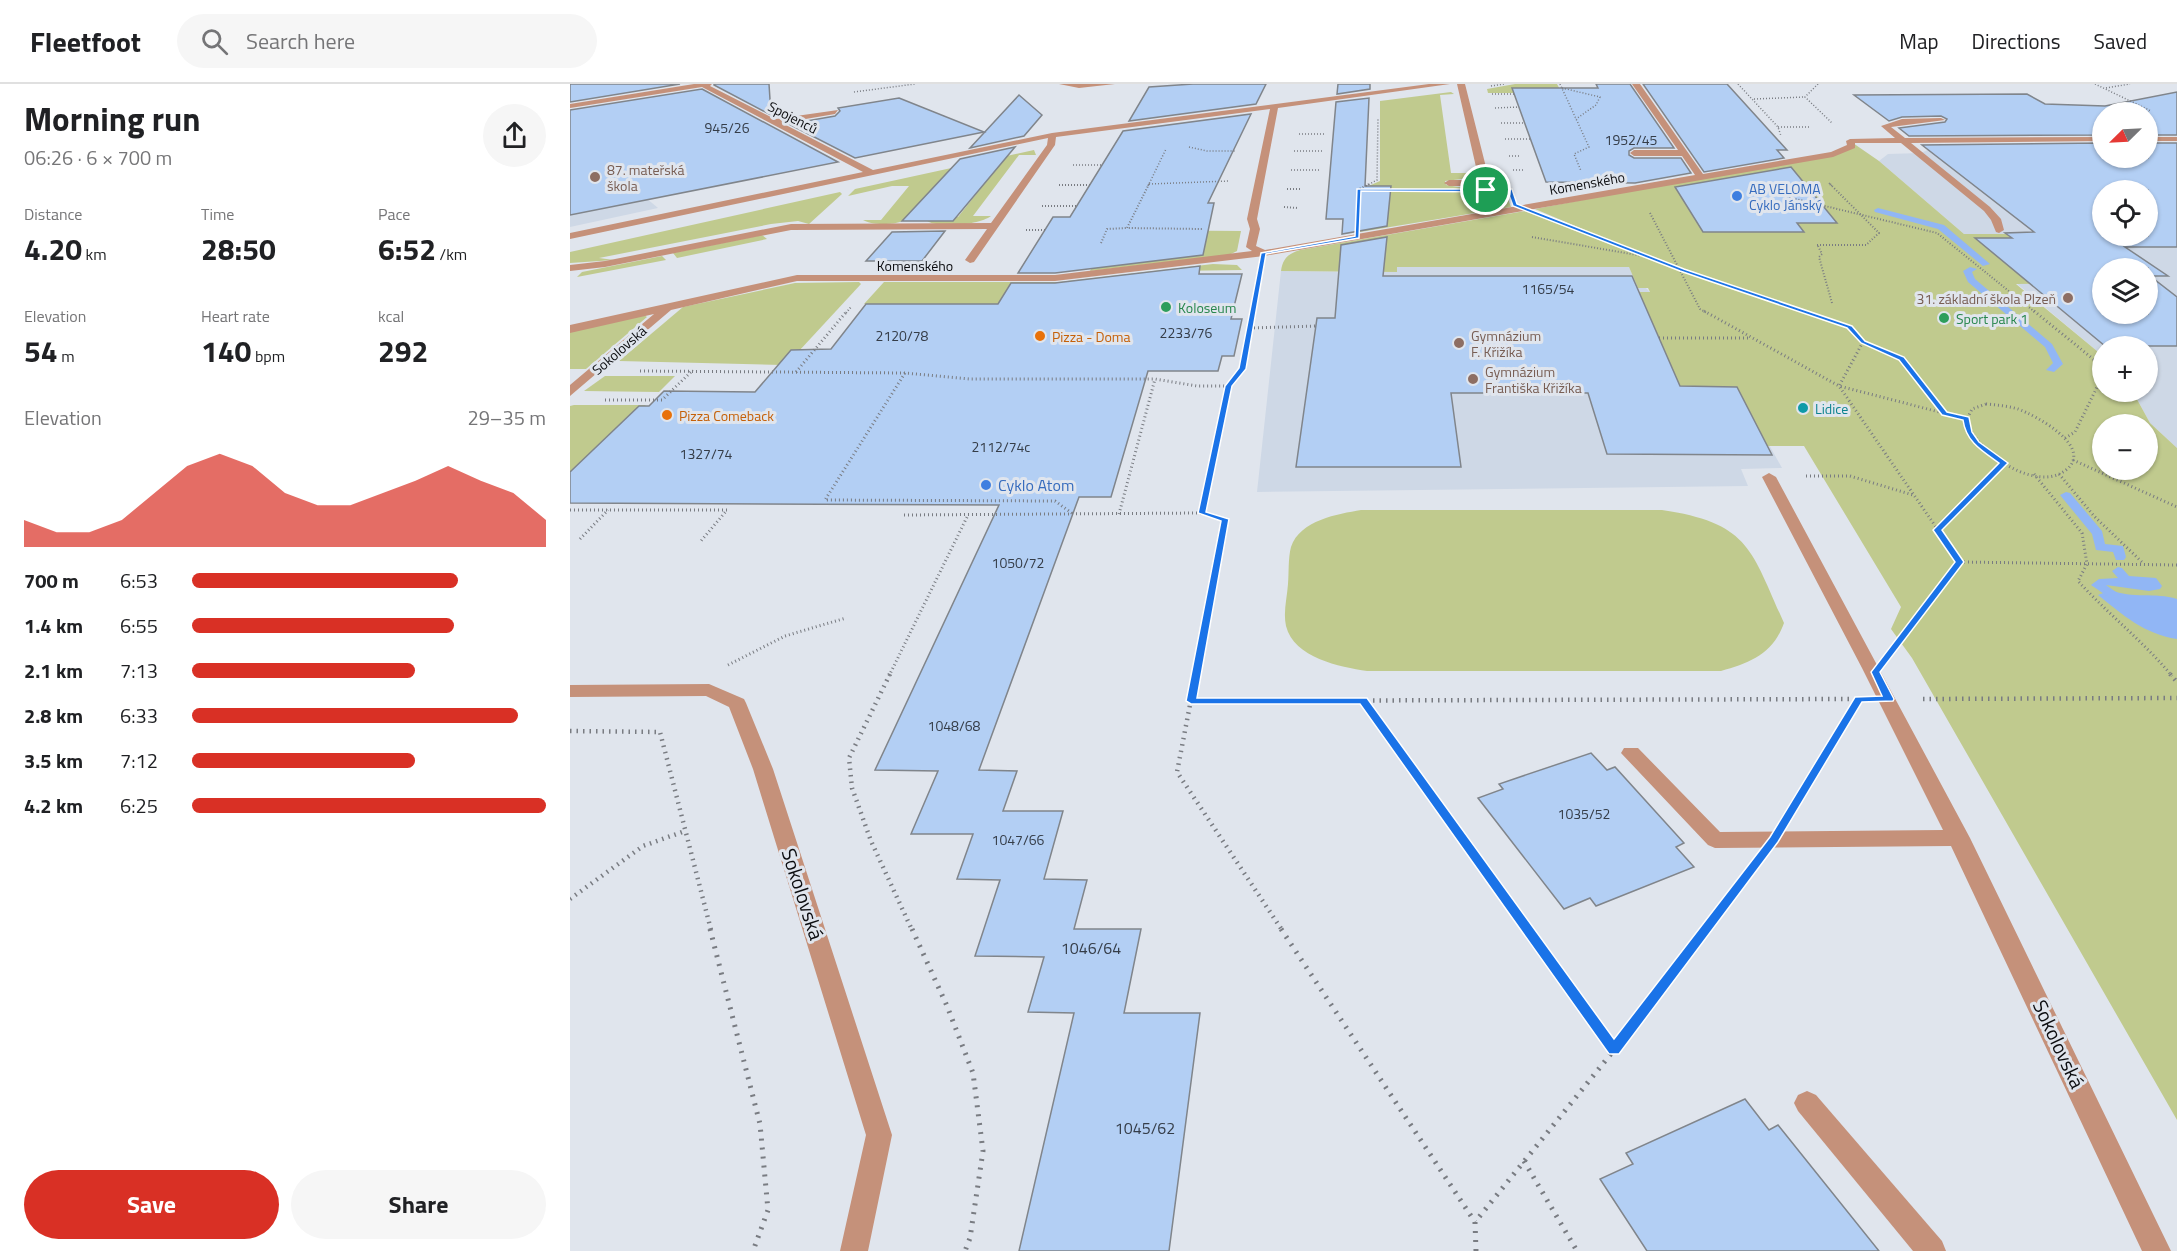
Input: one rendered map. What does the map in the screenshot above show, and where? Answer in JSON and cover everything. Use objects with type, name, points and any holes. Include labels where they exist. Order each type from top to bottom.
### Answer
[{"type":"street","points":[[570,106],[704,84]]},
{"type":"street","name":"Spojenců","points":[[704,84],[872,173]]},
{"type":"street","points":[[1064,84],[1079,86],[1111,84]]},
{"type":"street","points":[[1375,84],[1389,91]]},
{"type":"street","points":[[570,236],[1052,135],[1446,84]]},
{"type":"street","points":[[1449,183],[1486,187],[1461,84]]},
{"type":"street","points":[[1636,84],[1701,177]]},
{"type":"street","points":[[1263,253],[1251,247],[1255,230],[1252,219],[1275,105]]},
{"type":"street","points":[[774,122],[835,112]]},
{"type":"street","points":[[1941,120],[1902,121],[1885,126],[1987,209],[1996,219],[2000,230]]},
{"type":"street","name":"Komenského","points":[[970,260],[1051,145],[1052,135]]},
{"type":"street","points":[[1900,140],[2092,139]]},
{"type":"street","points":[[2158,139],[2177,139]]},
{"type":"street","name":"Komenského","points":[[570,329],[798,278],[1055,278],[1263,253],[1805,159],[1845,150],[1852,146],[1850,141],[1900,140]]},
{"type":"street","points":[[1634,153],[1684,153]]},
{"type":"street","points":[[570,268],[605,264],[791,227],[994,226]]},
{"type":"street","name":"Sokolovská","points":[[570,392],[668,307]]},
{"type":"street","name":"Sokolovská","points":[[1769,477],[1875,672],[1959,838],[2157,1251]]},
{"type":"street","name":"Sokolovská","points":[[570,691],[709,690],[737,703],[763,769],[879,1135],[854,1251]]},
{"type":"street","points":[[1631,753],[1715,840],[1959,838]]},
{"type":"street","points":[[1807,1103],[1932,1251]]},
{"type":"path","points":[[852,92],[915,84]]},
{"type":"path","points":[[1560,84],[1589,147],[1574,154],[1592,196]]},
{"type":"path","points":[[1738,84],[1778,127],[1787,162]]},
{"type":"path","points":[[1753,99],[1805,97],[1818,84]]},
{"type":"path","points":[[2095,84],[2133,102]]},
{"type":"path","points":[[2105,88],[2130,84]]},
{"type":"path","points":[[1562,88],[1600,97],[1596,105],[1576,119]]},
{"type":"path","points":[[1805,97],[1835,127],[1824,127]]},
{"type":"path","points":[[1359,190],[1377,180],[1378,112]]},
{"type":"path","points":[[1778,127],[1813,127]]},
{"type":"path","points":[[1169,141],[1127,228],[1255,230]]},
{"type":"path","points":[[1207,151],[1230,151]]},
{"type":"path","points":[[1805,159],[1879,233],[1866,245],[1817,245],[1822,254],[1819,257],[1827,292],[1832,303]]},
{"type":"path","points":[[1066,165],[1102,165]]},
{"type":"path","points":[[1724,173],[1740,192],[1770,193],[1937,233],[2092,358]]},
{"type":"path","points":[[1149,184],[1220,181]]},
{"type":"path","points":[[1052,185],[1090,185]]},
{"type":"path","points":[[1359,190],[1486,187]]},
{"type":"path","points":[[1637,188],[1682,270],[1700,309],[1839,386],[1966,419]]},
{"type":"path","points":[[1357,237],[1359,190]]},
{"type":"path","points":[[1039,206],[1078,206]]},
{"type":"path","points":[[1525,208],[1682,270],[1850,327],[1863,342],[1901,359],[1945,413]]},
{"type":"path","points":[[1022,230],[1045,230]]},
{"type":"path","points":[[1525,236],[1649,257]]},
{"type":"path","points":[[1202,513],[1229,386],[1243,369],[1263,253]]},
{"type":"path","points":[[1250,328],[1316,326]]},
{"type":"path","points":[[795,373],[828,334]]},
{"type":"path","points":[[1659,338],[1751,338]]},
{"type":"path","points":[[1839,386],[1863,342]]},
{"type":"path","points":[[593,373],[694,370],[906,373],[970,379],[1155,379],[1197,386],[1229,386]]},
{"type":"path","points":[[604,400],[662,400],[694,370]]},
{"type":"path","points":[[906,373],[825,500],[1055,501],[1073,514]]},
{"type":"path","points":[[1119,514],[1155,379]]},
{"type":"path","points":[[1839,386],[1960,562]]},
{"type":"path","points":[[2065,438],[2075,432],[2092,397]]},
{"type":"path","points":[[1979,405],[2009,407],[2037,417],[2065,438],[2072,447],[2073,460],[2070,468],[2059,474],[2034,474],[2004,463],[1976,444],[1968,432],[1966,419],[1972,409],[1979,405]]},
{"type":"path","points":[[2073,460],[2177,507]]},
{"type":"path","points":[[1937,530],[2004,463]]},
{"type":"path","points":[[2034,474],[2082,533],[2088,564],[2078,581],[2106,612],[2145,644],[2177,682]]},
{"type":"path","points":[[2059,474],[2094,516],[2144,564]]},
{"type":"path","points":[[1822,476],[1850,476],[1913,495]]},
{"type":"path","points":[[570,510],[727,510],[701,541]]},
{"type":"path","points":[[580,539],[609,510]]},
{"type":"path","points":[[904,515],[1202,513],[1225,519],[1177,772],[1475,1222],[1476,1251]]},
{"type":"path","points":[[964,1251],[970,1238],[983,1151],[973,1073],[947,1006],[871,841],[852,788],[849,758],[968,515]]},
{"type":"path","points":[[1960,562],[2177,565]]},
{"type":"path","points":[[1875,672],[1960,562]]},
{"type":"path","points":[[724,667],[785,636],[846,618]]},
{"type":"path","points":[[1947,699],[2177,698]]},
{"type":"path","points":[[1191,701],[1859,699],[1774,840],[1614,1050],[1475,1222]]},
{"type":"path","points":[[1363,700],[1614,1050]]},
{"type":"path","points":[[570,731],[660,732],[760,1124],[768,1210],[753,1251]]},
{"type":"path","points":[[570,899],[643,846],[685,831]]},
{"type":"path","points":[[1524,1161],[1577,1251]]},
{"type":"shaded area","name":"87. mateřská škola","points":[[580,143],[658,208],[570,227],[570,145]]},
{"type":"shaded area","name":"31. základní škola Plzeň","points":[[1934,147],[2092,157],[2092,168],[2158,168],[2158,160],[2177,163],[2177,448],[2158,430],[2158,414],[2145,414],[2138,402],[2158,402],[2158,336],[2092,336],[2092,347],[2016,283],[2068,283],[2006,234],[1964,234],[1879,161],[1888,154],[1921,153]]},
{"type":"shaded area","name":"Gymnázium Františka Křižíka","points":[[1397,267],[1629,267],[1633,276],[1650,292],[1640,293],[1680,386],[1737,387],[1782,468],[1741,469],[1748,486],[1257,492],[1281,271],[1396,272]]},
{"type":"green space","points":[[1515,84],[1557,84],[1562,93],[1513,88],[1514,93],[1488,93],[1487,89]]},
{"type":"green space","points":[[1451,92],[1454,94],[1440,95],[1451,173],[1469,173],[1462,179],[1445,181],[1446,185],[1478,190],[1364,188],[1380,181],[1380,101]]},
{"type":"green space","points":[[1850,141],[1879,161],[1964,234],[2006,234],[2069,283],[2016,284],[2092,347],[2092,402],[2138,402],[2145,414],[2092,414],[2092,480],[2158,480],[2158,430],[2177,448],[2177,1120],[1912,658],[1891,629],[1901,607],[1804,446],[1767,446],[1737,387],[1680,386],[1639,292],[1650,292],[1648,288],[1638,288],[1629,267],[1397,267],[1397,272],[1281,271],[1287,257],[1300,250],[1525,211],[1620,248],[1618,244],[1535,209],[1845,150]]},
{"type":"green space","points":[[1034,150],[1036,155],[1019,155],[973,216],[991,216],[977,222],[948,225],[931,223],[926,220],[926,217],[958,217],[981,188],[933,188],[909,218],[886,224],[863,220],[881,220],[909,186],[892,186],[848,196],[855,189]]},
{"type":"green space","points":[[1481,191],[1483,195],[1507,196],[1511,207],[1360,232],[1361,192]]},
{"type":"green space","points":[[840,192],[842,194],[809,224],[798,221],[771,224],[599,258],[614,260],[570,263],[570,252]]},
{"type":"green space","points":[[1110,230],[1241,231],[1237,251],[1229,255],[1090,271]]},
{"type":"green space","points":[[762,235],[767,239],[677,258],[673,253]]},
{"type":"green space","points":[[662,256],[666,260],[577,277],[582,272]]},
{"type":"green space","points":[[1213,264],[1237,265],[1242,270],[1173,271],[1012,304],[864,304],[884,282],[1059,282]]},
{"type":"green space","points":[[859,282],[861,284],[799,351],[782,365],[619,361],[683,307],[795,283]]},
{"type":"green space","points":[[644,315],[647,317],[586,369],[570,369],[570,331]]},
{"type":"green space","points":[[605,376],[675,376],[659,392],[584,391]]},
{"type":"green space","points":[[646,405],[570,478],[570,406]]},
{"type":"green space","points":[[1361,510],[1662,510],[1691,516],[1714,523],[1731,532],[1744,544],[1763,576],[1784,623],[1767,650],[1751,660],[1721,671],[1367,671],[1344,667],[1308,653],[1291,637],[1285,616],[1289,556],[1296,538],[1311,524],[1331,516]]},
{"type":"water","points":[[2111,590],[2119,593],[2177,599],[2177,639],[2144,628],[2098,595]]},
{"type":"building","points":[[570,84],[680,84],[570,102]]},
{"type":"building","points":[[769,84],[771,115],[714,85]]},
{"type":"building","points":[[1193,84],[1266,84],[1256,104],[1129,121],[1149,87]]},
{"type":"building","points":[[1338,84],[1370,84],[1370,89],[1337,94]]},
{"type":"building","points":[[1596,84],[1630,84],[1674,148],[1634,148],[1629,151],[1629,155],[1634,158],[1681,158],[1691,173],[1635,183],[1546,182],[1512,88],[1598,88]]},
{"type":"building","points":[[1643,84],[1727,84],[1787,150],[1777,150],[1784,158],[1704,172]]},
{"type":"building","points":[[702,89],[838,162],[570,215],[570,110]]},
{"type":"building","points":[[2177,92],[2177,135],[2158,135],[2158,102],[2126,102]]},
{"type":"building","points":[[2027,94],[2045,104],[2092,106],[2092,135],[1909,136],[1899,128],[1945,122],[1947,119],[1941,116],[1902,117],[1889,121],[1854,95]]},
{"type":"building","points":[[1019,95],[1042,115],[1024,136],[970,148]]},
{"type":"building","points":[[899,98],[984,132],[855,158],[789,124],[835,116],[840,111],[838,108]]},
{"type":"building","points":[[1369,98],[1365,186],[1391,186],[1387,226],[1342,234],[1343,219],[1326,219],[1336,102]]},
{"type":"building","points":[[1251,114],[1208,203],[1214,203],[1203,255],[1055,273],[1018,273],[1053,217],[1070,217],[1123,131]]},
{"type":"building","points":[[2092,143],[2092,168],[2158,168],[2158,143],[2177,143],[2177,247],[2125,247],[2141,258],[2092,258],[2092,324],[2158,324],[2158,282],[2177,297],[2177,346],[2158,346],[2158,336],[2093,336],[1975,238],[2012,238],[2005,233],[2034,232],[1922,145]]},
{"type":"building","points":[[1015,147],[953,221],[902,221],[960,159]]},
{"type":"building","points":[[1791,167],[1837,223],[1797,223],[1804,232],[1703,232],[1675,187]]},
{"type":"building","points":[[945,231],[922,261],[866,261],[892,232]]},
{"type":"building","name":"Gymnázium Františka Křižíka","points":[[1387,237],[1383,276],[1632,276],[1680,386],[1737,387],[1772,455],[1607,454],[1588,393],[1451,393],[1461,467],[1296,467],[1317,318],[1335,318],[1341,245]]},
{"type":"building","points":[[1200,266],[1199,274],[1242,274],[1231,319],[1242,319],[1234,356],[1222,356],[1218,371],[1148,371],[1111,497],[1079,497],[979,770],[1017,771],[1003,811],[1063,811],[1044,879],[1087,880],[1074,929],[1141,929],[1124,1013],[1200,1013],[1169,1251],[1019,1251],[1074,1013],[1028,1012],[1044,957],[975,956],[1000,880],[957,879],[973,834],[911,834],[938,771],[875,770],[999,505],[570,503],[570,472],[639,406],[649,406],[664,391],[755,392],[791,350],[831,349],[866,304],[998,304],[1011,283],[1055,283]]},
{"type":"building","points":[[2158,269],[2168,276],[2158,276]]},
{"type":"building","points":[[1591,753],[1607,770],[1615,767],[1684,843],[1676,847],[1694,867],[1596,906],[1590,898],[1564,909],[1478,798],[1503,789],[1499,784]]},
{"type":"building","points":[[1745,1099],[1769,1130],[1778,1125],[1879,1251],[1647,1251],[1600,1179],[1633,1164],[1626,1153]]},
{"type":"waterway","points":[[1878,210],[1941,227],[1986,264]]},
{"type":"waterway","points":[[1973,269],[1967,271],[1971,280],[2049,346],[2058,364],[2051,370]]},
{"type":"waterway","points":[[2066,495],[2098,533],[2100,547],[2119,549],[2120,557]]},
{"type":"waterway","points":[[2118,571],[2125,579],[2152,581],[2156,586],[2110,581],[2097,585],[2120,599]]},
{"type":"place","name":"87. mateřská škola","points":[[595,177]]},
{"type":"place","name":"AB VELOMA Cyklo Jánský","points":[[1737,196]]},
{"type":"place","name":"31. základní škola Plzeň","points":[[2068,298]]},
{"type":"place","name":"Koloseum","points":[[1166,307]]},
{"type":"place","name":"Sport park 1","points":[[1944,318]]},
{"type":"place","name":"Pizza - Doma","points":[[1040,336]]},
{"type":"place","name":"Gymnázium F. Křižíka","points":[[1459,343]]},
{"type":"place","name":"Gymnázium Františka Křižíka","points":[[1473,379]]},
{"type":"place","name":"Lidice","points":[[1803,408]]},
{"type":"place","name":"Pizza Comeback","points":[[667,415]]},
{"type":"place","name":"Cyklo Atom","points":[[986,485]]},
{"type":"route","points":[[1359,190],[1486,190],[1510,190],[1515,205],[1682,270],[1850,327],[1863,342],[1901,359],[1945,413],[1966,419],[1968,432],[1976,444],[2004,463],[1937,530],[1960,562],[1875,672],[1889,699],[1859,699],[1774,840],[1614,1050],[1363,700],[1191,701],[1225,519],[1202,513],[1229,386],[1243,369],[1263,253],[1357,237],[1359,190]]}]
